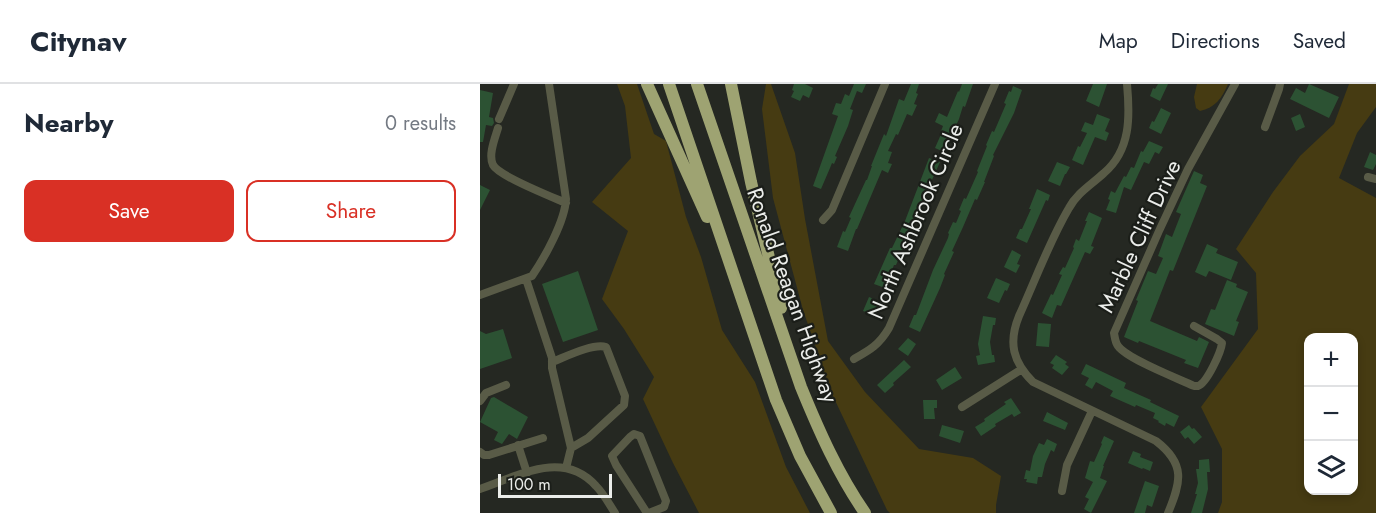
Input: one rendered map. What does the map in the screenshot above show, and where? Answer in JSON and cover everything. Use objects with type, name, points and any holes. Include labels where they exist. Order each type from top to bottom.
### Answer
[{"type":"highway","points":[[647,84],[740,294]]},
{"type":"highway","name":"Ronald Reagan Highway","points":[[669,84],[776,400],[800,456],[831,513]]},
{"type":"highway","name":"Ronald Reagan Highway","points":[[697,84],[794,368],[839,471],[866,513]]},
{"type":"highway","points":[[731,84],[794,368]]},
{"type":"street","points":[[514,84],[498,123],[492,153],[493,165],[509,177],[566,203]]},
{"type":"street","points":[[480,295],[532,276],[562,220],[566,203],[549,84]]},
{"type":"street","points":[[823,220],[832,210],[885,84]]},
{"type":"street","name":"North Ashbrook Circle","points":[[854,359],[876,346],[889,328],[995,84]]},
{"type":"street","points":[[1127,84],[1129,123],[1115,162],[1084,189],[1070,206],[1058,228],[1015,327],[1013,344],[1022,369],[1033,382],[1156,441],[1170,454],[1177,468],[1178,483],[1168,513]]},
{"type":"street","name":"Marble Cliff Drive","points":[[1194,326],[1222,343],[1208,375],[1198,386],[1126,354],[1116,345],[1114,333],[1173,200],[1235,84]]},
{"type":"street","points":[[1265,127],[1280,84]]},
{"type":"street","points":[[526,279],[552,358],[552,368],[571,448],[566,468]]},
{"type":"street","points":[[552,363],[572,354],[601,346],[606,347],[625,396],[624,405],[588,438],[571,448]]},
{"type":"street","points":[[962,407],[1022,369]]},
{"type":"street","points":[[480,401],[486,393],[506,385]]},
{"type":"street","points":[[1062,491],[1067,465],[1092,411]]},
{"type":"street","points":[[634,434],[640,436],[666,501],[664,507],[648,513],[612,456],[634,434]]},
{"type":"street","points":[[480,452],[489,455],[543,438]]},
{"type":"street","points":[[518,445],[527,473]]},
{"type":"street","points":[[480,489],[540,468],[566,468],[590,479],[615,513]]},
{"type":"shaded area","points":[[617,84],[637,84],[654,134],[666,141],[686,217],[701,257],[722,330],[755,382],[786,467],[810,513],[699,513],[643,399],[654,377],[602,299],[628,231],[592,202],[631,158],[625,106]]},
{"type":"shaded area","points":[[766,84],[771,84],[795,153],[828,341],[865,392],[919,449],[973,458],[1001,476],[996,513],[890,513],[887,510],[832,394],[803,310],[773,198],[762,109]]},
{"type":"shaded area","points":[[1197,84],[1228,84],[1217,102],[1200,111],[1196,108],[1194,97]]},
{"type":"shaded area","points":[[1349,84],[1376,84],[1376,107],[1357,133],[1339,178],[1376,198],[1376,513],[1218,513],[1222,502],[1222,449],[1201,407],[1258,329],[1256,273],[1236,249],[1273,192],[1300,156],[1334,124]]},
{"type":"building","points":[[794,84],[805,84],[813,88],[809,98],[803,95],[800,101],[791,97]]},
{"type":"building","points":[[854,84],[866,84],[862,93],[857,91],[850,109],[853,110],[848,126],[835,156],[837,157],[821,189],[813,186],[838,116],[832,114],[836,103],[841,104],[845,94],[849,96]]},
{"type":"building","points":[[911,84],[919,84],[914,104],[917,105],[912,116],[907,114],[888,151],[892,152],[888,163],[892,164],[888,173],[882,170],[848,251],[837,247],[867,180],[884,134],[886,136],[899,99],[904,101]]},
{"type":"building","points":[[962,84],[973,84],[944,152],[935,148],[943,126],[935,122],[939,113],[947,117]]},
{"type":"building","points":[[1093,84],[1107,84],[1099,107],[1086,101]]},
{"type":"building","points":[[1158,84],[1168,84],[1160,101],[1150,96],[1153,88],[1155,89]]},
{"type":"building","points":[[1309,84],[1339,97],[1329,118],[1290,99],[1296,88],[1305,93]]},
{"type":"building","points":[[1013,86],[1022,90],[1014,113],[993,155],[985,182],[952,251],[954,252],[940,288],[920,332],[909,327],[948,238],[948,233],[953,222],[956,223],[964,198],[966,199],[978,172],[986,145],[992,131],[994,132],[1006,104],[1004,103]]},
{"type":"building","points":[[480,90],[493,93],[489,117],[493,118],[494,123],[492,126],[486,125],[483,142],[480,142]]},
{"type":"building","points":[[1161,108],[1171,113],[1161,134],[1149,128]]},
{"type":"building","points":[[1097,114],[1110,119],[1105,131],[1109,133],[1106,141],[1095,137],[1083,165],[1072,160],[1087,133],[1081,131],[1085,122],[1093,125]]},
{"type":"building","points":[[1300,114],[1305,127],[1296,131],[1291,118]]},
{"type":"building","points":[[1149,141],[1163,147],[1159,154],[1155,152],[1149,164],[1144,162],[1131,190],[1124,187],[1116,213],[1106,210],[1111,191],[1115,193],[1124,176],[1126,177],[1131,167],[1134,168],[1141,151],[1143,152]]},
{"type":"building","points":[[1370,152],[1376,155],[1373,170],[1364,167]]},
{"type":"building","points":[[929,158],[940,162],[912,229],[885,288],[874,284],[905,221]]},
{"type":"building","points":[[1057,162],[1070,167],[1060,186],[1048,181]]},
{"type":"building","points":[[1194,171],[1203,175],[1200,183],[1207,186],[1150,321],[1197,341],[1199,337],[1209,342],[1198,368],[1184,363],[1186,360],[1124,337],[1148,271],[1156,274],[1163,258],[1158,256],[1166,234],[1172,237],[1181,214],[1176,212]]},
{"type":"building","points":[[480,185],[490,190],[480,210]]},
{"type":"building","points":[[1037,189],[1050,195],[1027,243],[1016,238],[1031,209],[1029,209]]},
{"type":"building","points":[[1089,212],[1102,218],[1091,246],[1094,247],[1090,254],[1085,252],[1061,306],[1057,305],[1052,318],[1042,313],[1051,294],[1053,295],[1062,275],[1059,274],[1063,267],[1065,268],[1076,239],[1079,241]]},
{"type":"building","points":[[1207,244],[1218,249],[1216,253],[1238,262],[1231,280],[1209,271],[1206,277],[1195,272]]},
{"type":"building","points":[[1012,250],[1021,255],[1016,273],[1004,267]]},
{"type":"building","points":[[578,271],[598,330],[563,342],[542,284]]},
{"type":"building","points":[[996,278],[1010,284],[999,303],[987,298]]},
{"type":"building","points":[[1227,280],[1248,292],[1236,321],[1239,322],[1234,336],[1205,324],[1211,309],[1215,310]]},
{"type":"building","points":[[869,297],[881,302],[876,316],[863,311]]},
{"type":"building","points":[[983,316],[996,318],[990,342],[995,362],[978,365],[976,356],[980,355],[978,344]]},
{"type":"building","points":[[1038,323],[1051,324],[1049,347],[1036,346]]},
{"type":"building","points":[[503,329],[512,358],[480,369],[480,331],[486,334]]},
{"type":"building","points":[[908,338],[916,344],[908,356],[898,349]]},
{"type":"building","points":[[1056,355],[1067,362],[1065,364],[1069,367],[1062,375],[1052,368],[1054,365],[1050,363]]},
{"type":"building","points":[[904,360],[911,367],[885,393],[877,385]]},
{"type":"building","points":[[1086,364],[1126,383],[1124,388],[1179,416],[1174,427],[1158,422],[1153,418],[1155,413],[1110,396],[1113,391],[1096,382],[1092,389],[1085,385],[1089,378],[1081,374]]},
{"type":"building","points":[[955,367],[962,378],[942,390],[936,380]]},
{"type":"building","points":[[494,397],[528,417],[517,439],[509,434],[502,444],[494,440],[498,432],[480,422],[491,398]]},
{"type":"building","points":[[1011,398],[1021,413],[1014,417],[1012,414],[981,436],[975,427]]},
{"type":"building","points":[[923,400],[937,400],[937,408],[934,408],[935,419],[924,419]]},
{"type":"building","points":[[1047,412],[1068,423],[1065,430],[1043,421]]},
{"type":"building","points":[[942,425],[964,431],[960,443],[939,436]]},
{"type":"building","points":[[1189,425],[1202,437],[1194,444],[1188,437],[1185,439],[1180,432]]},
{"type":"building","points":[[1104,436],[1114,441],[1100,478],[1107,481],[1091,513],[1084,509],[1089,499],[1085,497],[1093,482],[1085,478],[1090,461],[1094,462]]},
{"type":"building","points":[[1047,439],[1057,444],[1054,452],[1051,450],[1042,477],[1038,477],[1037,484],[1026,482],[1027,479],[1024,479],[1026,470],[1030,471],[1039,443],[1044,445]]},
{"type":"building","points":[[1133,451],[1141,454],[1140,457],[1153,462],[1150,471],[1128,463]]},
{"type":"building","points":[[1209,459],[1208,489],[1202,513],[1191,513],[1197,494],[1195,494],[1198,483],[1196,469],[1199,469],[1199,460]]},
{"type":"building","points":[[1145,481],[1159,486],[1152,507],[1147,505],[1145,513],[1134,513]]}]
